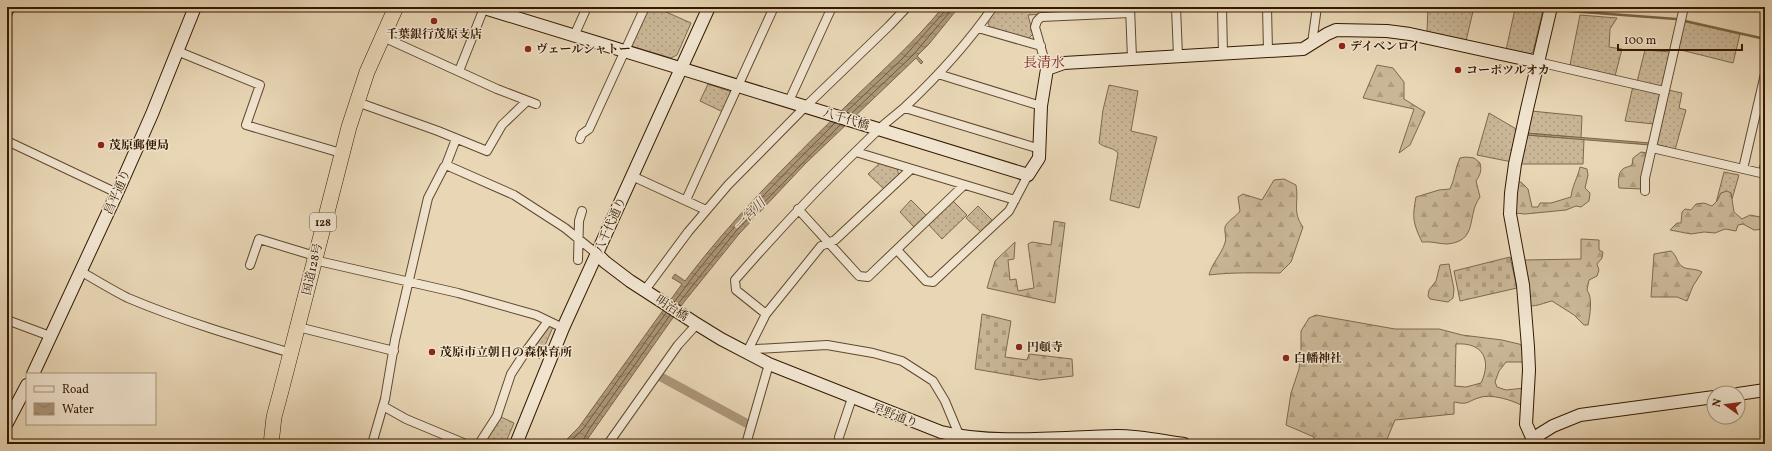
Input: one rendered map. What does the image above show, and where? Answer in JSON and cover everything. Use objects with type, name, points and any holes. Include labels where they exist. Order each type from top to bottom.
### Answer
[{"type":"highway","name":"国道128号","points":[[271,444],[274,417],[341,153],[356,102],[396,7]]},
{"type":"street","points":[[7,15],[11,7]]},
{"type":"street","name":"昌平通り","points":[[33,373],[152,114],[195,7]]},
{"type":"street","points":[[459,71],[483,7]]},
{"type":"street","name":"八千代橋","points":[[483,7],[624,52],[1028,175]]},
{"type":"street","points":[[574,36],[587,7]]},
{"type":"street","points":[[580,139],[582,134],[589,129],[645,7]]},
{"type":"street","name":"八千代通り","points":[[516,444],[564,328],[709,7]]},
{"type":"street","points":[[686,200],[774,7]]},
{"type":"street","points":[[789,101],[832,7]]},
{"type":"street","points":[[446,165],[514,195],[579,239],[605,262],[647,291],[706,210],[728,185],[809,108],[907,7]]},
{"type":"street","points":[[766,314],[736,290],[735,280],[798,209],[856,152],[874,128],[905,108],[938,74],[978,28],[993,7]]},
{"type":"street","points":[[1176,7],[1178,56]]},
{"type":"street","points":[[1222,7],[1223,54]]},
{"type":"street","points":[[1266,7],[1268,51]]},
{"type":"street","points":[[1312,43],[1317,7]]},
{"type":"street","points":[[1533,443],[1526,424],[1529,370],[1523,285],[1510,214],[1515,164],[1551,7]]},
{"type":"street","points":[[1645,191],[1645,178],[1684,7]]},
{"type":"street","points":[[897,250],[926,281],[933,282],[1009,212],[1038,158],[1040,149],[1041,106],[1047,69],[1035,27],[1037,21],[1041,17],[1086,11],[1130,10],[1132,58]]},
{"type":"street","points":[[978,28],[1040,46]]},
{"type":"street","points":[[1047,69],[1073,62],[1303,49],[1336,30],[1387,31],[1410,34],[1664,91]]},
{"type":"street","points":[[383,37],[536,104]]},
{"type":"street","points":[[177,51],[260,85],[246,126],[341,153]]},
{"type":"street","points":[[938,74],[1041,106]]},
{"type":"street","points":[[1743,169],[1765,74]]},
{"type":"street","points":[[356,102],[487,151],[502,125],[527,101]]},
{"type":"street","points":[[905,108],[1040,149]]},
{"type":"street","points":[[372,444],[383,406],[408,282],[428,198],[446,165],[456,139]]},
{"type":"street","points":[[7,141],[117,193]]},
{"type":"street","points":[[1652,148],[1764,174],[1765,164]]},
{"type":"street","points":[[856,152],[963,186],[1015,200]]},
{"type":"street","points":[[747,352],[766,314],[821,246],[834,240],[911,169]]},
{"type":"street","points":[[632,176],[706,210]]},
{"type":"street","points":[[798,209],[859,276],[868,277],[963,186]]},
{"type":"street","points":[[578,260],[579,221],[582,211]]},
{"type":"street","points":[[250,265],[259,239],[314,258],[536,314],[564,328]]},
{"type":"street","points":[[80,271],[127,297],[147,305],[227,334],[291,353]]},
{"type":"street","name":"明治橋","points":[[647,291],[696,324]]},
{"type":"street","points":[[7,320],[50,336]]},
{"type":"street","points":[[479,444],[497,416],[511,374],[548,321]]},
{"type":"street","points":[[608,444],[678,345],[696,324]]},
{"type":"street","name":"早野通り","points":[[696,324],[769,364],[852,398],[941,432],[960,437],[1002,442],[1119,436],[1146,438],[1184,444]]},
{"type":"street","points":[[298,327],[394,351]]},
{"type":"street","points":[[747,352],[757,348],[827,345],[873,353],[902,361],[933,381],[945,401],[960,437]]},
{"type":"street","points":[[746,444],[769,364]]},
{"type":"street","points":[[8,421],[26,387]]},
{"type":"street","points":[[1746,393],[1765,390]]},
{"type":"street","points":[[839,437],[852,398]]},
{"type":"street","points":[[1533,443],[1540,434],[1552,426],[1580,415],[1706,398]]},
{"type":"street","points":[[383,406],[406,419],[466,444]]},
{"type":"green space","points":[[649,7],[655,7],[691,23],[677,55],[671,58],[631,46]]},
{"type":"green space","points":[[996,7],[1082,7],[1078,12],[1028,15],[1033,34],[1028,39],[990,28],[987,20]]},
{"type":"green space","points":[[1428,7],[1474,7],[1466,41],[1427,32]]},
{"type":"green space","points":[[1515,9],[1543,10],[1533,52],[1528,55],[1506,50]]},
{"type":"green space","points":[[1580,15],[1617,18],[1610,29],[1609,47],[1622,49],[1615,76],[1570,65]]},
{"type":"green space","points":[[1683,21],[1740,34],[1733,63],[1677,49]]},
{"type":"green space","points":[[1645,50],[1671,52],[1663,85],[1661,87],[1637,82]]},
{"type":"green space","points":[[1377,65],[1393,68],[1404,82],[1404,99],[1425,112],[1410,145],[1399,153],[1414,109],[1363,98]]},
{"type":"green space","points":[[708,84],[732,92],[723,112],[700,101]]},
{"type":"green space","points":[[1109,85],[1138,91],[1131,131],[1157,137],[1139,208],[1110,200],[1118,153],[1099,143],[1103,110]]},
{"type":"green space","points":[[1633,86],[1659,92],[1661,95],[1654,124],[1625,121]]},
{"type":"green space","points":[[1668,90],[1682,93],[1679,108],[1686,110],[1675,150],[1657,144]]},
{"type":"green space","points":[[1531,111],[1582,116],[1581,138],[1526,133]]},
{"type":"green space","points":[[1489,113],[1518,130],[1512,162],[1477,155]]},
{"type":"green space","points":[[1526,135],[1584,139],[1583,164],[1520,164]]},
{"type":"green space","points":[[1641,152],[1647,153],[1642,189],[1619,188],[1618,183],[1621,170],[1632,165],[1633,158]]},
{"type":"green space","points":[[1460,158],[1474,158],[1480,163],[1481,168],[1480,175],[1476,181],[1480,197],[1473,212],[1468,233],[1464,238],[1457,242],[1447,244],[1422,242],[1414,220],[1416,197],[1439,190],[1450,189]]},
{"type":"green space","points":[[880,163],[897,168],[899,176],[884,189],[868,174]]},
{"type":"green space","points":[[1580,167],[1587,169],[1588,175],[1585,188],[1590,193],[1589,201],[1581,207],[1576,206],[1566,210],[1525,214],[1514,213],[1516,183],[1521,182],[1528,189],[1532,207],[1538,207],[1540,203],[1551,203],[1571,197]]},
{"type":"green space","points":[[1724,172],[1739,175],[1732,199],[1731,193],[1721,193],[1716,203]]},
{"type":"green space","points":[[1284,179],[1296,185],[1297,212],[1303,227],[1291,262],[1280,273],[1236,273],[1209,275],[1225,243],[1225,227],[1228,222],[1240,211],[1238,197],[1243,194],[1262,200],[1274,180]]},
{"type":"green space","points":[[1727,191],[1731,193],[1734,212],[1742,219],[1750,215],[1765,218],[1765,229],[1754,230],[1743,224],[1738,225],[1736,231],[1725,229],[1715,233],[1704,232],[1691,234],[1670,230],[1677,223],[1681,223],[1682,212],[1685,209],[1691,210],[1696,204],[1704,203],[1712,206],[1717,201],[1721,193]]},
{"type":"green space","points":[[911,200],[927,216],[914,227],[900,212]]},
{"type":"green space","points":[[953,201],[967,215],[942,239],[928,224]]},
{"type":"green space","points":[[978,206],[994,222],[982,233],[966,218]]},
{"type":"green space","points":[[1054,221],[1065,223],[1055,303],[987,288],[995,261],[1015,242],[1014,259],[1008,260],[1010,280],[1016,279],[1018,291],[1034,288],[1028,244],[1032,242],[1051,245]]},
{"type":"green space","points":[[1581,239],[1599,240],[1599,250],[1603,252],[1602,258],[1597,264],[1599,270],[1597,276],[1589,280],[1587,290],[1590,297],[1590,316],[1588,325],[1584,325],[1574,315],[1552,301],[1529,306],[1523,260],[1581,259]]},
{"type":"green space","points":[[1671,251],[1681,266],[1702,272],[1693,286],[1687,301],[1677,297],[1651,297],[1654,254]]},
{"type":"green space","points":[[1510,257],[1517,288],[1460,301],[1454,271]]},
{"type":"green space","points":[[1449,264],[1454,289],[1453,298],[1448,302],[1430,299],[1428,296],[1429,290],[1436,281],[1440,265]]},
{"type":"green space","points":[[982,314],[1011,321],[1005,357],[1027,360],[1029,354],[1072,359],[1073,376],[1039,380],[975,369]]},
{"type":"green space","points":[[1316,315],[1395,329],[1439,329],[1462,335],[1502,340],[1523,345],[1525,362],[1506,362],[1499,371],[1495,382],[1497,387],[1506,390],[1525,388],[1523,406],[1501,398],[1489,396],[1478,398],[1467,403],[1454,402],[1454,414],[1395,420],[1385,444],[1313,444],[1314,437],[1286,425],[1291,393],[1299,369],[1301,331],[1309,318]],"holes":[[[1456,344],[1465,344],[1479,349],[1483,354],[1486,367],[1481,383],[1466,387],[1455,386]]]},
{"type":"green space","points":[[549,326],[553,327],[539,359],[534,350],[537,341]]},
{"type":"green space","points":[[499,416],[514,423],[505,444],[482,444]]},
{"type":"water","name":"一宮川","points":[[943,7],[959,7],[929,44],[917,56],[923,62],[921,64],[916,58],[806,163],[739,234],[684,302],[584,444],[562,444],[579,427],[682,284],[672,278],[675,274],[685,281],[703,258],[761,192],[907,47]]},
{"type":"water","points":[[1526,133],[1650,143],[1650,145],[1526,135]]},
{"type":"waterway","points":[[1556,10],[1676,19]]},
{"type":"waterway","points":[[1685,21],[1765,39]]},
{"type":"waterway","points":[[661,377],[746,423]]},
{"type":"place","name":"千葉銀行茂原支店","points":[[434,21]]},
{"type":"place","name":"デイベンロイ","points":[[1342,46]]},
{"type":"place","name":"ヴェールシャトー","points":[[528,49]]},
{"type":"place","name":"コーポツルオカ","points":[[1458,70]]},
{"type":"place","name":"茂原郵便局","points":[[101,145]]},
{"type":"place","name":"円頓寺","points":[[1019,347]]},
{"type":"place","name":"茂原市立朝日の森保育所","points":[[432,352]]},
{"type":"place","name":"白幡神社","points":[[1286,358]]},
{"type":"district","name":"長清水","points":[[1044,62]]}]
